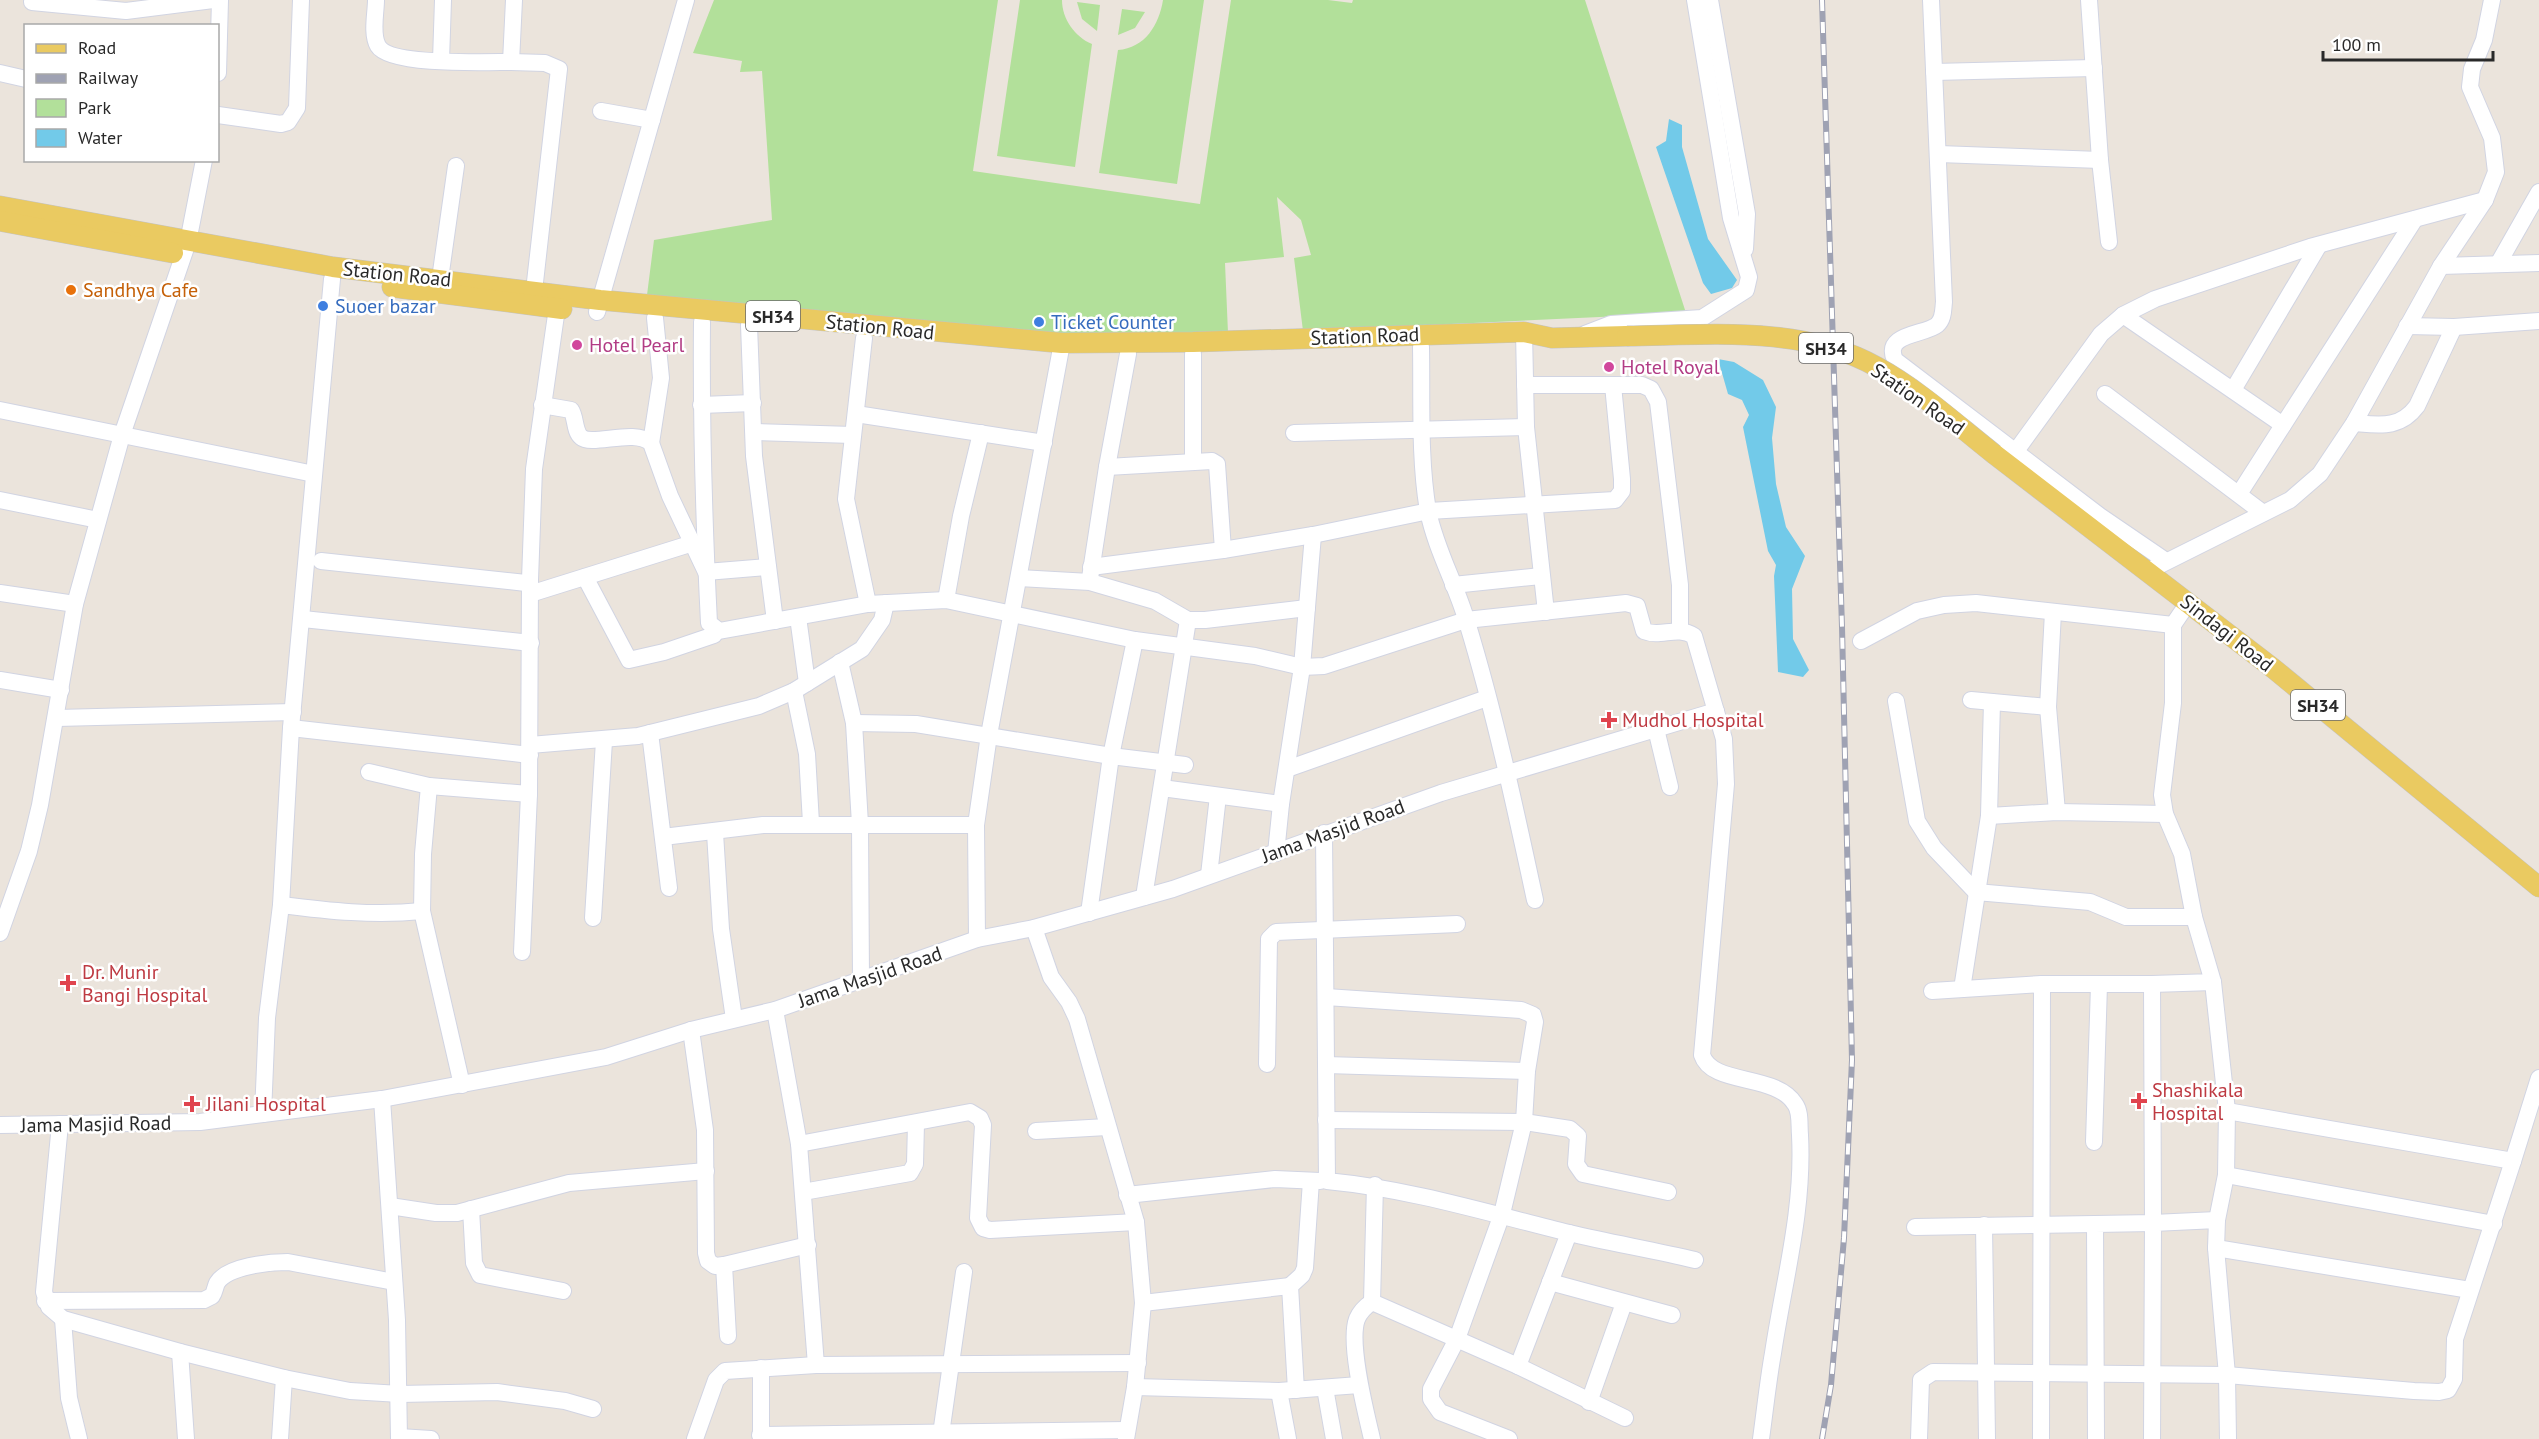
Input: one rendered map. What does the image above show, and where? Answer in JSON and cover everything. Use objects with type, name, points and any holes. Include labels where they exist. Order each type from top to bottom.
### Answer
[{"type":"main road","name":"Station Road","points":[[0,206],[332,279],[557,308],[599,306],[1060,349],[1192,342],[1524,339],[1733,334],[1790,339],[1843,352],[1877,366],[1994,454]]},
{"type":"main road","name":"Station Road","points":[[0,221],[186,248],[534,291],[655,318],[749,325],[864,338],[1128,354],[1421,347],[1524,339]]},
{"type":"main road","name":"Sindagi Road","points":[[1994,454],[2274,669],[2536,885]]},
{"type":"street","points":[[32,2],[61,2],[126,11],[213,0]]},
{"type":"street","points":[[219,0],[219,24]]},
{"type":"street","points":[[219,115],[281,124],[293,116],[297,108],[301,0]]},
{"type":"street","points":[[376,0],[375,35],[378,46],[385,53],[441,61],[545,63],[559,69],[534,291]]},
{"type":"street","points":[[441,61],[443,0]]},
{"type":"street","points":[[511,62],[514,0]]},
{"type":"street","points":[[599,306],[686,0]]},
{"type":"street","points":[[1575,337],[1611,324],[1702,318],[1746,290],[1749,277],[1731,218],[1695,0]]},
{"type":"street","points":[[1710,0],[1746,214],[1745,259]]},
{"type":"street","points":[[1931,0],[1944,302],[1941,320],[1936,326],[1914,332],[1901,339],[1892,354],[1895,360],[2100,516],[2166,561]]},
{"type":"street","points":[[2089,0],[2100,160],[2109,242]]},
{"type":"street","points":[[2146,572],[2290,500],[2320,474],[2354,423],[2441,266],[2485,200],[2496,172],[2497,158],[2492,138],[2470,87],[2472,69],[2484,40],[2492,0]]},
{"type":"street","points":[[1934,72],[2094,68]]},
{"type":"street","points":[[0,73],[24,79]]},
{"type":"street","points":[[601,111],[652,120]]},
{"type":"street","points":[[1939,154],[2100,160]]},
{"type":"street","points":[[0,933],[29,851],[57,718],[75,604],[122,435],[186,248],[204,162]]},
{"type":"street","points":[[440,279],[456,166]]},
{"type":"street","points":[[2498,264],[2539,192]]},
{"type":"street","points":[[2016,451],[2101,334],[2123,315],[2155,299],[2319,245],[2485,200]]},
{"type":"street","points":[[2239,494],[2415,219]]},
{"type":"street","points":[[2234,390],[2319,245]]},
{"type":"street","points":[[2441,266],[2539,263]]},
{"type":"street","points":[[262,1114],[267,1018],[281,905],[292,720],[303,619],[332,279]]},
{"type":"street","points":[[522,952],[529,794],[530,587],[534,469],[557,308]]},
{"type":"street","points":[[2123,315],[2283,425]]},
{"type":"street","points":[[655,318],[661,378],[651,443],[670,496],[706,572]]},
{"type":"street","points":[[2407,326],[2454,327],[2539,321]]},
{"type":"street","points":[[702,322],[701,405],[706,572],[709,623],[714,629],[727,630],[868,604],[945,600],[1134,640],[1255,656],[1302,667],[1324,666],[1466,620],[1632,604],[1637,606],[1644,631],[1649,633],[1680,630],[1694,636],[1724,739],[1726,784],[1702,1055],[1712,1070],[1783,1091],[1796,1104],[1799,1116],[1801,1159],[1798,1215],[1773,1351],[1761,1439]]},
{"type":"street","points":[[749,325],[754,456],[775,621]]},
{"type":"street","points":[[2354,423],[2391,426],[2409,417],[2454,327]]},
{"type":"street","points":[[864,338],[846,499],[868,604]]},
{"type":"street","points":[[1524,339],[1526,427],[1546,612]]},
{"type":"street","points":[[1421,347],[1422,429],[1428,511],[1438,550],[1466,620],[1509,773],[1534,900]]},
{"type":"street","points":[[977,939],[976,825],[989,735],[1060,349]]},
{"type":"street","points":[[1091,574],[1107,467],[1128,354]]},
{"type":"street","points":[[1192,354],[1193,461]]},
{"type":"street","points":[[1525,384],[1642,385],[1651,389],[1658,402],[1680,585],[1680,630]]},
{"type":"street","points":[[1019,578],[1091,574],[1313,535],[1428,511],[1615,500],[1620,497],[1622,479],[1613,385]]},
{"type":"street","points":[[2105,394],[2263,513]]},
{"type":"street","points":[[701,405],[753,403]]},
{"type":"street","points":[[542,405],[571,410],[578,434],[585,439],[640,437],[651,443]]},
{"type":"street","points":[[0,410],[314,474]]},
{"type":"street","points":[[856,414],[1044,443]]},
{"type":"street","points":[[1294,433],[1526,427]]},
{"type":"street","points":[[754,432],[853,435]]},
{"type":"street","points":[[945,600],[961,516],[981,433]]},
{"type":"street","points":[[1107,467],[1206,460],[1217,464],[1223,550]]},
{"type":"street","points":[[0,500],[98,520]]},
{"type":"street","points":[[1276,853],[1281,804],[1302,667],[1302,612],[1313,535]]},
{"type":"street","points":[[530,587],[585,577],[693,543]]},
{"type":"street","points":[[321,561],[526,583],[530,587]]},
{"type":"street","points":[[706,572],[768,567]]},
{"type":"street","points":[[1091,574],[1169,607],[1188,620],[1302,612]]},
{"type":"street","points":[[1453,585],[1541,576]]},
{"type":"street","points":[[585,577],[629,660],[664,652],[714,635]]},
{"type":"street","points":[[0,593],[75,604]]},
{"type":"street","points":[[57,718],[292,720],[530,750],[604,741],[650,734],[759,706],[801,687],[862,650],[875,634],[882,620],[886,603]]},
{"type":"street","points":[[1861,641],[1917,611],[1944,605],[1976,603],[2174,625]]},
{"type":"street","points":[[2188,603],[2174,625],[2173,703],[2163,776],[2165,814],[2182,854],[2194,917],[2213,982],[2227,1111],[2226,1175],[2217,1220],[2216,1248],[2227,1375],[2228,1439]]},
{"type":"street","points":[[2053,612],[2049,646],[2048,707],[2057,812]]},
{"type":"street","points":[[798,617],[811,823]]},
{"type":"street","points":[[303,619],[531,643]]},
{"type":"street","points":[[1144,897],[1188,620]]},
{"type":"street","points":[[1089,913],[1111,756],[1134,640]]},
{"type":"street","points":[[840,662],[854,723],[860,825],[861,981]]},
{"type":"street","points":[[0,680],[61,690]]},
{"type":"street","points":[[1287,769],[1487,698]]},
{"type":"street","points":[[1971,700],[2048,707]]},
{"type":"street","points":[[1896,701],[1917,821],[1934,849],[1976,892],[2090,902],[2126,917],[2194,917]]},
{"type":"street","points":[[1962,989],[1989,816],[1992,702]]},
{"type":"street","name":"Jama Masjid Road","points":[[0,1125],[200,1122],[382,1099],[606,1057],[691,1030],[775,1010],[977,939],[1034,928],[1144,897],[1276,853],[1324,833],[1509,773],[1716,711]]},
{"type":"street","points":[[854,723],[916,724],[1111,756],[1185,765]]},
{"type":"street","points":[[1656,729],[1670,787]]},
{"type":"street","points":[[650,734],[669,888]]},
{"type":"street","points":[[593,918],[604,741]]},
{"type":"street","points":[[369,772],[429,786],[529,794]]},
{"type":"street","points":[[429,786],[423,854],[422,911],[462,1084]]},
{"type":"street","points":[[1162,788],[1281,804]]},
{"type":"street","points":[[1209,875],[1218,796]]},
{"type":"street","points":[[1989,816],[2057,812],[2165,814]]},
{"type":"street","points":[[663,837],[715,833],[763,825],[811,823],[976,825]]},
{"type":"street","points":[[715,833],[721,929],[734,1019]]},
{"type":"street","points":[[1143,1303],[1290,1286],[1302,1275],[1305,1268],[1326,1120],[1324,833]]},
{"type":"street","points":[[281,905],[353,914],[383,915],[422,911]]},
{"type":"street","points":[[1267,1064],[1269,939],[1276,932],[1457,924]]},
{"type":"street","points":[[761,1368],[760,1437],[1065,1429],[1127,1435],[1138,1363],[1143,1303],[1136,1222],[1077,1019],[1046,966],[1034,928]]},
{"type":"street","points":[[1932,990],[2042,984],[2213,982]]},
{"type":"street","points":[[2041,1439],[2043,1372],[2040,1227],[2042,984]]},
{"type":"street","points":[[2152,984],[2152,1439]]},
{"type":"street","points":[[2094,1142],[2099,985]]},
{"type":"street","points":[[1326,997],[1528,1011],[1533,1015],[1535,1022],[1527,1071],[1524,1122],[1502,1214],[1457,1339],[1431,1389],[1434,1407],[1440,1412],[1509,1439]]},
{"type":"street","points":[[775,1010],[799,1144],[816,1365]]},
{"type":"street","points":[[691,1030],[705,1130],[706,1253],[708,1261],[715,1266],[724,1265],[808,1245]]},
{"type":"street","points":[[1326,1065],[1527,1071]]},
{"type":"street","points":[[1919,1439],[1921,1380],[1933,1372],[2227,1375],[2414,1391],[2448,1390],[2454,1379],[2455,1339],[2494,1224],[2539,1078]]},
{"type":"street","points":[[382,1099],[400,1394],[399,1438],[431,1439]]},
{"type":"street","points":[[2227,1111],[2513,1161]]},
{"type":"street","points":[[799,1144],[970,1112],[980,1118],[983,1125],[978,1218],[983,1228],[990,1230],[1136,1222]]},
{"type":"street","points":[[1326,1120],[1524,1122],[1570,1129],[1578,1137],[1576,1164],[1583,1174],[1668,1192]]},
{"type":"street","points":[[803,1192],[910,1173],[915,1164],[916,1123]]},
{"type":"street","points":[[60,1124],[45,1301],[63,1319],[180,1352],[284,1378],[350,1391],[400,1394],[497,1392],[565,1401],[593,1409]]},
{"type":"street","points":[[1036,1131],[1107,1127]]},
{"type":"street","points":[[390,1206],[436,1213],[471,1209],[569,1183],[706,1171]]},
{"type":"street","points":[[2226,1175],[2494,1224]]},
{"type":"street","points":[[1127,1195],[1275,1179],[1375,1185],[1502,1214],[1569,1233],[1695,1260]]},
{"type":"street","points":[[1372,1439],[1359,1385],[1357,1319],[1372,1302],[1375,1185]]},
{"type":"street","points":[[471,1209],[474,1263],[480,1275],[563,1291]]},
{"type":"street","points":[[1916,1227],[1984,1225],[2040,1227],[2217,1220]]},
{"type":"street","points":[[2095,1224],[2096,1439]]},
{"type":"street","points":[[1984,1225],[1987,1439]]},
{"type":"street","points":[[1518,1366],[1569,1233]]},
{"type":"street","points":[[2216,1248],[2470,1290]]},
{"type":"street","points":[[45,1301],[204,1300],[212,1296],[217,1283],[227,1274],[270,1262],[288,1262],[393,1282]]},
{"type":"street","points":[[724,1265],[728,1336]]},
{"type":"street","points":[[941,1434],[964,1272]]},
{"type":"street","points":[[1550,1282],[1672,1315]]},
{"type":"street","points":[[1288,1439],[1290,1286]]},
{"type":"street","points":[[1372,1302],[1518,1366],[1625,1418]]},
{"type":"street","points":[[1589,1402],[1624,1303]]},
{"type":"street","points":[[63,1319],[69,1398],[79,1439]]},
{"type":"street","points":[[180,1352],[186,1439]]},
{"type":"street","points":[[695,1439],[716,1380],[725,1371],[816,1365],[1138,1363]]},
{"type":"street","points":[[280,1439],[284,1378]]},
{"type":"street","points":[[1135,1387],[1287,1391],[1359,1385]]},
{"type":"street","points":[[1325,1388],[1334,1439]]},
{"type":"green space","points":[[714,0],[998,0],[973,171],[1200,204],[1231,0],[1328,0],[1352,3],[1353,0],[1585,0],[1686,313],[1303,331],[1294,258],[1311,255],[1301,220],[1277,197],[1284,257],[1225,263],[1228,333],[1075,335],[647,295],[654,240],[772,220],[762,71],[740,72],[742,61],[693,53]]},
{"type":"green space","points":[[1020,0],[1062,0],[1064,14],[1075,32],[1092,44],[1075,167],[997,156]]},
{"type":"green space","points":[[1163,0],[1204,0],[1177,184],[1099,173],[1118,50],[1136,45],[1149,34],[1158,18]]},
{"type":"green space","points":[[1077,2],[1100,5],[1097,31],[1082,19]]},
{"type":"green space","points":[[1122,9],[1145,12],[1135,28],[1118,35]]},
{"type":"water","points":[[1669,119],[1682,125],[1682,147],[1708,239],[1737,280],[1732,288],[1711,294],[1703,283],[1656,147],[1666,141]]},
{"type":"water","points":[[1718,359],[1734,362],[1763,380],[1776,407],[1772,438],[1776,484],[1786,527],[1805,556],[1792,589],[1793,639],[1809,670],[1803,677],[1778,672],[1774,576],[1776,565],[1768,551],[1743,427],[1749,415],[1742,400],[1728,394]]},
{"type":"railway","points":[[1822,0],[1842,627],[1852,1060],[1844,1238],[1831,1385],[1822,1439]]},
{"type":"place","name":"Sandhya Cafe","points":[[71,290]]},
{"type":"place","name":"Suoer bazar","points":[[323,306]]},
{"type":"place","name":"Ticket Counter","points":[[1039,322]]},
{"type":"place","name":"Hotel Pearl","points":[[577,345]]},
{"type":"place","name":"Hotel Royal","points":[[1609,367]]},
{"type":"place","name":"Mudhol Hospital","points":[[1609,720]]},
{"type":"place","name":"Dr. Munir Bangi Hospital","points":[[68,983]]},
{"type":"place","name":"Shashikala Hospital","points":[[2139,1101]]},
{"type":"place","name":"Jilani Hospital","points":[[192,1104]]}]
